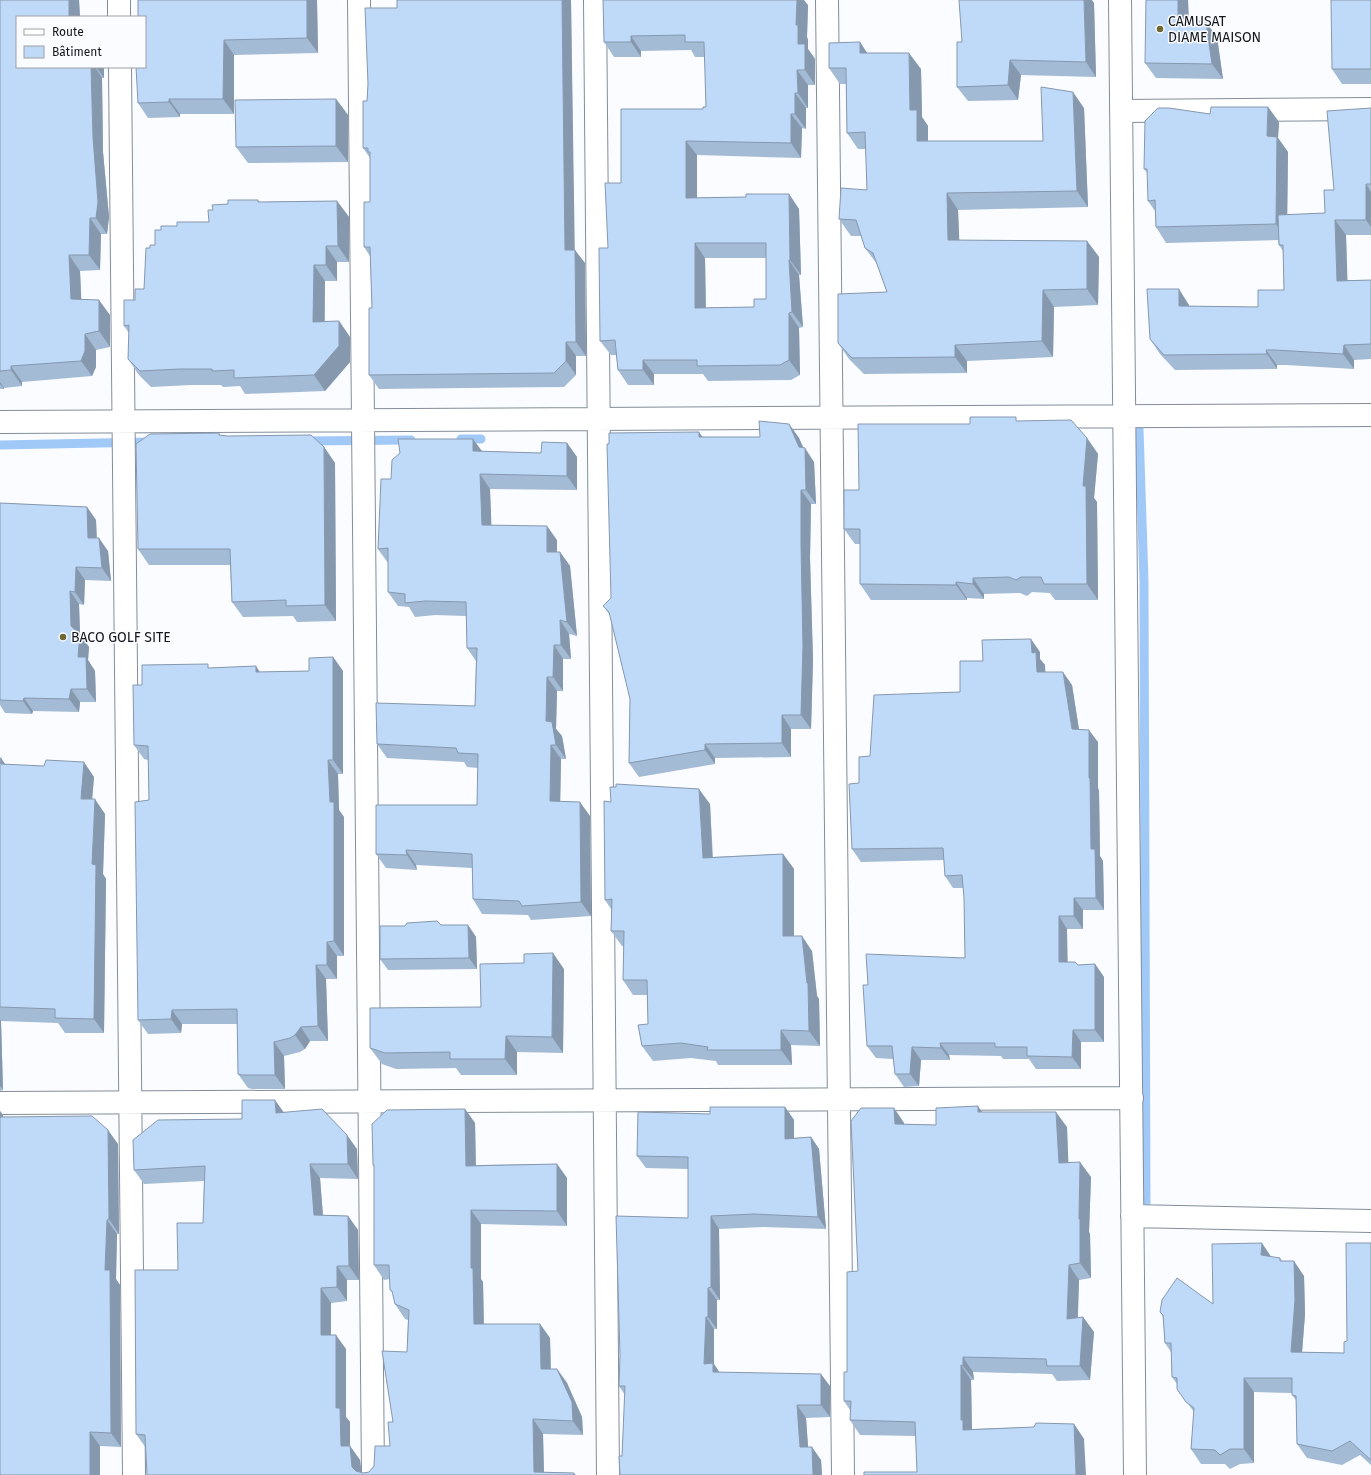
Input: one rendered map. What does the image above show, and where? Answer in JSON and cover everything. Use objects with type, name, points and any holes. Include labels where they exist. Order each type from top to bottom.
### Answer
[{"type":"street","points":[[119,0],[119,16]]},
{"type":"street","points":[[359,0],[373,1475]]},
{"type":"street","points":[[595,0],[608,1475]]},
{"type":"street","points":[[827,0],[843,1475]]},
{"type":"street","points":[[1120,0],[1135,1475]]},
{"type":"street","points":[[120,68],[134,1475]]},
{"type":"street","points":[[1121,111],[1371,109]]},
{"type":"street","points":[[0,422],[1371,415]]},
{"type":"street","points":[[0,1103],[1132,1098]]},
{"type":"street","points":[[1132,1216],[1371,1221]]},
{"type":"building","points":[[0,0],[69,0],[69,16],[16,16],[16,68],[91,68],[93,137],[98,202],[96,218],[90,218],[89,255],[69,255],[71,299],[99,300],[99,331],[85,334],[85,351],[81,361],[11,366],[11,370],[0,371]]},
{"type":"building","points":[[138,0],[307,0],[307,38],[224,40],[223,99],[169,99],[169,102],[138,103],[136,68],[146,68],[146,16],[138,16]]},
{"type":"building","points":[[397,0],[562,0],[565,250],[575,250],[576,342],[566,342],[566,361],[554,373],[369,375],[369,308],[372,308],[370,247],[364,247],[364,202],[370,202],[370,152],[368,152],[368,148],[363,148],[363,101],[367,101],[368,84],[365,8],[397,8]]},
{"type":"building","points":[[603,0],[797,0],[796,25],[798,25],[798,44],[805,44],[805,70],[797,70],[798,93],[795,93],[795,114],[791,114],[791,143],[686,141],[686,198],[746,197],[746,194],[789,194],[789,260],[792,312],[789,313],[789,360],[780,365],[697,366],[697,360],[643,360],[643,370],[618,370],[615,340],[600,341],[599,248],[608,248],[605,183],[621,183],[621,109],[703,109],[703,107],[706,107],[704,42],[685,42],[685,35],[631,36],[631,42],[604,42]],"holes":[[[695,243],[766,243],[766,299],[754,299],[754,307],[695,308]]]},
{"type":"building","points":[[959,0],[1084,0],[1086,62],[1010,60],[1008,85],[957,87],[957,42],[962,42]]},
{"type":"building","points":[[1146,0],[1178,0],[1178,18],[1206,22],[1212,64],[1145,63]]},
{"type":"building","points":[[1331,0],[1371,0],[1371,69],[1332,69]]},
{"type":"building","points":[[860,42],[860,53],[909,53],[910,110],[917,110],[917,141],[1043,141],[1041,87],[1073,92],[1077,191],[947,193],[948,240],[1087,241],[1087,289],[1043,290],[1042,341],[955,345],[955,357],[852,358],[838,343],[838,294],[887,292],[873,253],[865,248],[856,220],[839,219],[841,188],[867,190],[865,132],[847,133],[846,68],[829,68],[829,43]]},
{"type":"building","points":[[336,99],[336,146],[236,147],[235,100]]},
{"type":"building","points":[[1211,107],[1268,107],[1267,136],[1277,137],[1276,224],[1156,227],[1155,200],[1148,201],[1147,169],[1144,169],[1145,121],[1158,108],[1169,108],[1210,114]]},
{"type":"building","points":[[1371,108],[1371,184],[1366,184],[1366,220],[1335,220],[1337,281],[1371,280],[1371,344],[1344,345],[1343,354],[1266,350],[1267,354],[1164,355],[1150,339],[1147,289],[1179,289],[1179,306],[1258,307],[1258,290],[1284,290],[1283,245],[1279,245],[1278,215],[1325,213],[1324,190],[1334,190],[1327,111]]},
{"type":"building","points":[[228,200],[258,200],[258,202],[337,201],[338,246],[326,246],[326,265],[314,265],[313,322],[339,321],[339,346],[314,375],[234,378],[234,370],[212,371],[212,369],[180,369],[140,371],[128,359],[129,325],[124,326],[124,300],[135,300],[135,289],[144,289],[146,248],[150,248],[150,245],[155,245],[155,230],[161,230],[161,226],[177,226],[177,222],[209,222],[208,210],[213,210],[212,205],[228,204]]},
{"type":"building","points":[[970,417],[1016,417],[1016,421],[1071,420],[1087,438],[1083,486],[1086,486],[1087,584],[1044,584],[1041,577],[1021,577],[1016,580],[1009,577],[973,578],[973,584],[956,582],[956,585],[860,584],[860,529],[844,529],[844,490],[859,490],[858,424],[970,424]]},
{"type":"building","points":[[759,421],[789,424],[799,447],[805,448],[806,490],[801,490],[803,646],[801,715],[782,715],[782,743],[705,744],[705,750],[629,763],[630,699],[609,612],[603,606],[611,598],[607,444],[609,444],[609,433],[699,432],[699,437],[760,437]]},
{"type":"building","points":[[219,433],[219,435],[227,436],[311,435],[324,447],[325,605],[286,606],[286,600],[232,602],[230,549],[138,549],[136,444],[150,434]]},
{"type":"building","points":[[398,439],[473,439],[473,451],[541,453],[542,442],[567,443],[567,476],[480,474],[482,525],[547,526],[547,552],[560,552],[567,622],[560,620],[561,645],[554,645],[553,677],[547,677],[546,721],[552,722],[556,745],[551,745],[550,801],[580,802],[581,902],[522,906],[519,901],[473,899],[472,854],[406,850],[407,855],[376,854],[376,805],[477,805],[478,754],[458,753],[456,748],[377,744],[376,703],[475,706],[477,648],[467,648],[466,602],[425,601],[405,603],[405,594],[388,592],[388,548],[378,549],[381,479],[391,479],[392,460],[400,453]]},
{"type":"building","points":[[0,503],[87,507],[88,538],[99,538],[102,568],[76,567],[75,592],[70,591],[71,626],[80,634],[78,657],[86,657],[87,689],[71,689],[69,699],[24,698],[23,701],[0,700]]},
{"type":"building","points":[[1031,639],[1032,653],[1036,652],[1037,672],[1063,672],[1072,729],[1089,730],[1091,849],[1095,849],[1096,898],[1074,898],[1074,916],[1059,916],[1059,962],[1075,962],[1078,965],[1095,964],[1095,1030],[1073,1030],[1072,1057],[1027,1056],[1027,1047],[995,1047],[995,1043],[940,1043],[941,1048],[912,1047],[910,1074],[895,1074],[892,1046],[867,1046],[863,985],[868,985],[866,954],[965,958],[964,898],[962,875],[945,876],[943,848],[852,849],[849,784],[859,783],[859,757],[870,756],[874,695],[960,692],[960,661],[983,661],[982,640]]},
{"type":"building","points":[[333,657],[333,760],[328,760],[330,802],[334,802],[334,941],[327,942],[327,965],[316,965],[318,1026],[301,1027],[295,1035],[290,1038],[274,1042],[275,1075],[242,1075],[238,1074],[237,1009],[172,1010],[171,1019],[138,1020],[135,802],[149,800],[148,746],[134,745],[133,685],[142,685],[142,665],[208,664],[208,668],[256,666],[256,672],[309,671],[309,658]]},
{"type":"building","points":[[0,758],[1,764],[44,766],[46,760],[84,762],[81,799],[95,799],[92,864],[96,865],[94,1019],[55,1018],[55,1009],[0,1007]]},
{"type":"building","points":[[616,784],[699,789],[703,858],[783,854],[783,936],[802,936],[808,983],[809,1031],[781,1030],[781,1050],[707,1050],[708,1047],[681,1043],[642,1046],[638,1025],[648,1024],[647,980],[623,980],[624,931],[611,931],[612,899],[605,900],[604,801],[611,802],[610,787],[616,787]]},
{"type":"building","points":[[437,921],[441,925],[468,925],[469,958],[380,959],[380,926],[405,926],[407,923]]},
{"type":"building","points":[[553,953],[552,1037],[506,1036],[505,1059],[450,1059],[450,1052],[385,1053],[370,1048],[370,1008],[481,1007],[480,964],[524,963],[524,954]]},
{"type":"building","points":[[242,1100],[275,1100],[276,1113],[322,1109],[347,1135],[348,1164],[310,1164],[314,1215],[348,1216],[349,1266],[337,1266],[337,1287],[321,1288],[321,1335],[336,1335],[336,1408],[340,1408],[341,1446],[350,1446],[352,1467],[356,1471],[363,1473],[369,1472],[374,1466],[375,1446],[390,1446],[388,1422],[393,1422],[382,1351],[407,1352],[409,1310],[395,1304],[392,1291],[390,1290],[389,1265],[374,1265],[374,1165],[372,1124],[387,1110],[465,1109],[466,1166],[557,1164],[557,1211],[471,1210],[471,1268],[473,1268],[474,1324],[540,1324],[541,1369],[557,1369],[572,1402],[573,1421],[533,1419],[534,1472],[574,1473],[574,1475],[147,1475],[145,1435],[136,1434],[135,1270],[178,1270],[177,1223],[203,1223],[205,1166],[134,1170],[133,1140],[158,1120],[242,1119]]},
{"type":"building","points":[[978,1106],[978,1112],[1056,1112],[1059,1163],[1080,1162],[1080,1263],[1069,1265],[1067,1319],[1083,1317],[1080,1366],[1047,1366],[1046,1359],[963,1357],[963,1366],[961,1365],[961,1420],[963,1420],[963,1430],[1034,1427],[1036,1423],[1074,1424],[1076,1475],[864,1475],[864,1472],[917,1472],[915,1422],[850,1420],[851,1401],[844,1401],[844,1372],[847,1372],[847,1272],[858,1271],[851,1121],[861,1108],[894,1108],[895,1124],[936,1125],[936,1108]]},
{"type":"building","points":[[710,1107],[785,1107],[785,1139],[811,1137],[818,1217],[754,1214],[711,1216],[711,1287],[708,1288],[708,1317],[706,1317],[704,1364],[713,1363],[713,1372],[821,1374],[821,1405],[797,1405],[800,1447],[812,1447],[813,1475],[620,1475],[619,1456],[622,1456],[625,1386],[619,1386],[620,1356],[616,1216],[688,1218],[688,1157],[637,1156],[638,1112],[710,1114]]},
{"type":"building","points":[[92,1116],[108,1130],[109,1219],[107,1220],[105,1270],[110,1270],[111,1433],[90,1432],[90,1475],[0,1475],[0,1117]]},
{"type":"building","points":[[1262,1243],[1261,1255],[1280,1258],[1280,1261],[1294,1261],[1295,1300],[1291,1352],[1344,1353],[1344,1342],[1347,1341],[1346,1243],[1371,1243],[1371,1460],[1350,1441],[1332,1451],[1297,1444],[1296,1396],[1292,1395],[1292,1378],[1244,1378],[1244,1449],[1230,1449],[1220,1455],[1215,1450],[1191,1449],[1194,1408],[1186,1402],[1177,1389],[1177,1378],[1172,1377],[1171,1343],[1165,1343],[1163,1315],[1160,1312],[1162,1300],[1177,1278],[1213,1304],[1212,1244]]},
{"type":"waterway","points":[[1139,429],[1144,581],[1146,1206]]},
{"type":"waterway","points":[[461,439],[481,439]]},
{"type":"waterway","points":[[305,441],[411,440]]},
{"type":"waterway","points":[[0,445],[151,442]]},
{"type":"place","name":"CAMUSAT DIAME MAISON","points":[[1160,29]]},
{"type":"place","name":"BACO GOLF SITE","points":[[63,637]]}]
